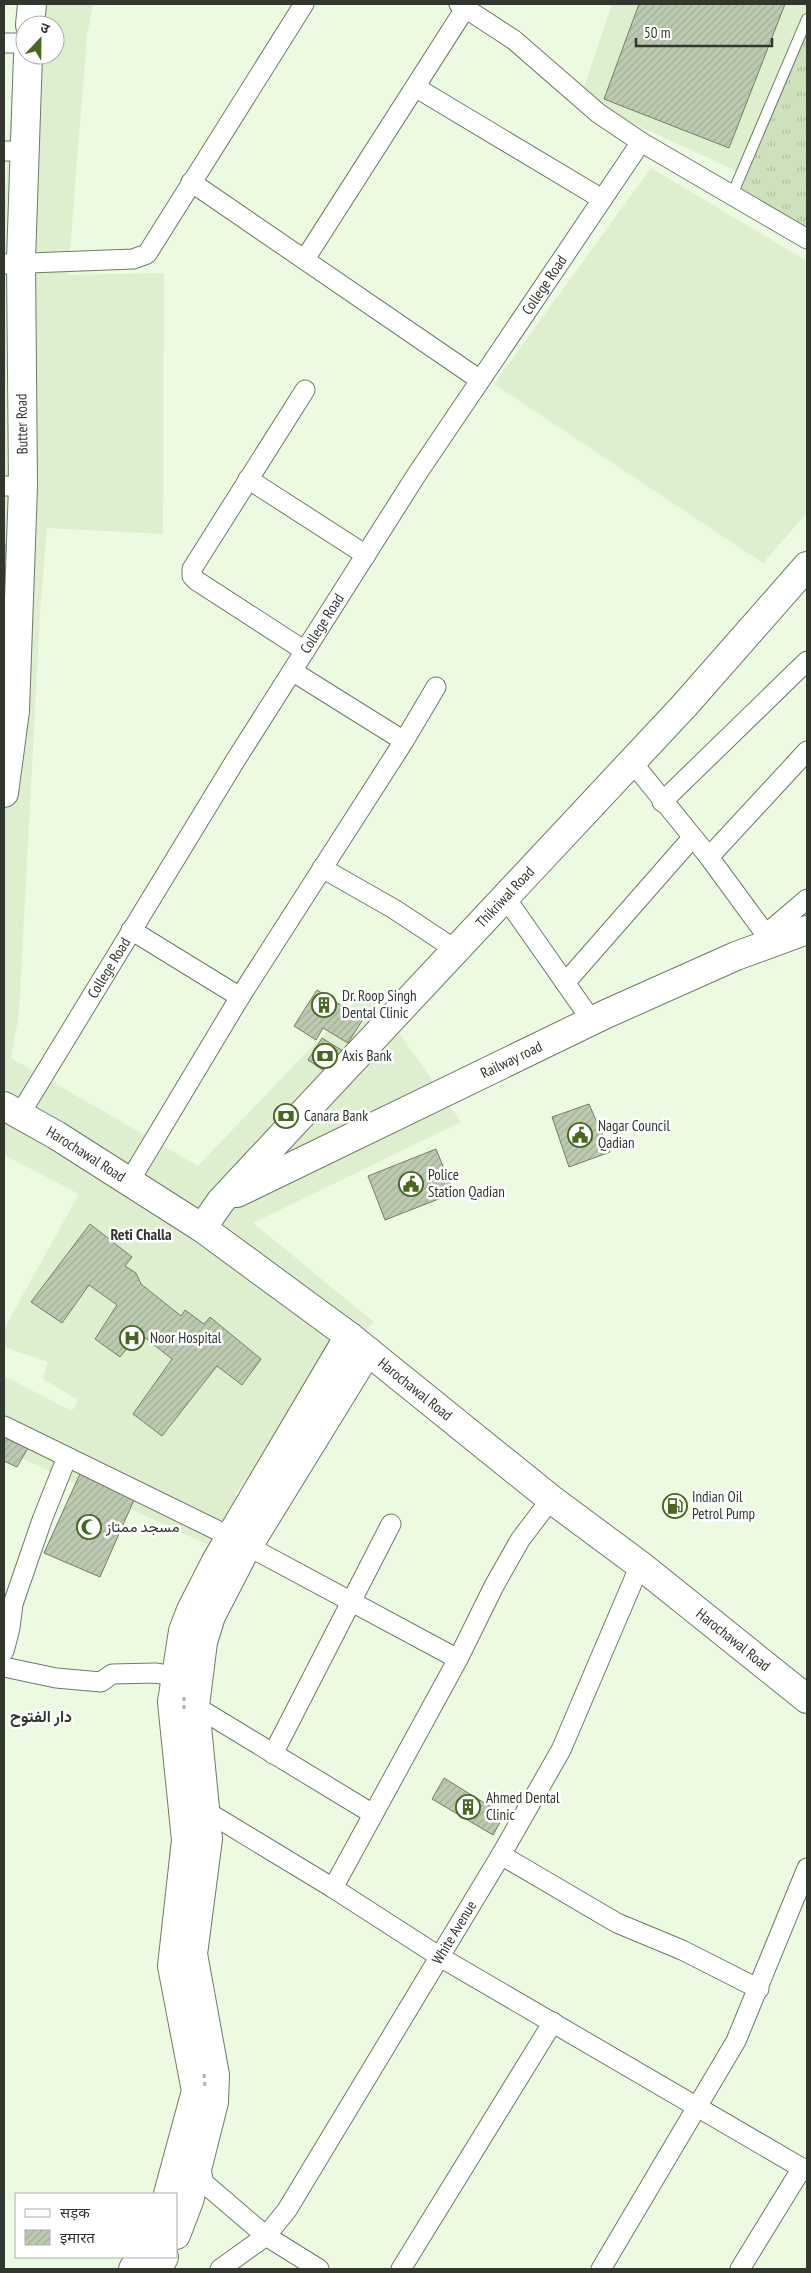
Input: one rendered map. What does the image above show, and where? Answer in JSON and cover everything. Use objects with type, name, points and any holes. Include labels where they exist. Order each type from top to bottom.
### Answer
[{"type":"main road","name":"Butter Road","points":[[4,793],[9,706],[13,486],[12,264],[14,151],[27,65]]},
{"type":"main road","name":"Thikriwal Road","points":[[202,1228],[221,1201],[632,762],[807,566]]},
{"type":"main road","name":"Railway road","points":[[221,1201],[592,1021],[736,956],[769,938],[807,930]]},
{"type":"main road","name":"Harochawal Road","points":[[12,1110],[202,1228],[358,1344],[551,1499],[640,1565],[807,1698]]},
{"type":"main road","points":[[182,1698],[206,1631],[228,1580],[240,1541],[358,1344]]},
{"type":"main road","points":[[178,2230],[186,2210],[214,2102],[205,2079],[193,1954],[200,1824],[182,1698],[186,1621],[216,1561],[240,1541]]},
{"type":"main road","points":[[168,2193],[195,2100],[205,2079]]},
{"type":"main road","points":[[133,2269],[139,2258]]},
{"type":"street","points":[[12,264],[142,258],[151,249],[191,182],[304,4]]},
{"type":"street","points":[[305,259],[415,87],[464,5],[514,40],[598,113],[641,142],[807,239]]},
{"type":"street","points":[[415,87],[602,199]]},
{"type":"street","name":"College Road","points":[[12,1110],[131,930],[292,670],[417,474],[641,142]]},
{"type":"street","points":[[191,182],[480,380]]},
{"type":"street","points":[[305,390],[194,563],[192,576],[305,650]]},
{"type":"street","points":[[248,479],[366,555]]},
{"type":"street","points":[[662,802],[807,661]]},
{"type":"street","points":[[292,670],[404,741]]},
{"type":"street","points":[[129,1182],[240,997],[404,741],[436,686]]},
{"type":"street","points":[[708,857],[807,750]]},
{"type":"street","points":[[632,762],[662,802],[708,857],[769,938],[807,899]]},
{"type":"street","points":[[565,982],[692,838]]},
{"type":"street","points":[[322,868],[394,909],[456,950]]},
{"type":"street","points":[[505,897],[592,1021]]},
{"type":"street","points":[[131,930],[240,997]]},
{"type":"street","points":[[4,1426],[240,1541],[458,1659]]},
{"type":"street","points":[[4,1650],[10,1628],[13,1604],[42,1520],[67,1457]]},
{"type":"street","points":[[333,1888],[458,1659],[509,1559],[520,1540],[551,1499]]},
{"type":"street","points":[[273,1754],[392,1524]]},
{"type":"street","name":"White Avenue","points":[[220,2269],[266,2236],[287,2210],[501,1855],[561,1750],[640,1565]]},
{"type":"street","points":[[4,1667],[56,1678],[100,1682],[112,1674],[154,1673],[182,1698],[373,1814]]},
{"type":"street","points":[[200,1824],[333,1888],[440,1957],[805,2169],[740,2269]]},
{"type":"street","points":[[501,1855],[617,1923],[682,1950],[759,1989]]},
{"type":"street","points":[[601,2269],[736,2042],[807,1868]]},
{"type":"street","points":[[401,2269],[553,2022]]},
{"type":"street","points":[[199,2161],[204,2183],[266,2236],[320,2269]]},
{"type":"lane","points":[[732,195],[807,19]]},
{"type":"shaded area","points":[[17,4],[93,4],[87,35],[68,275],[164,273],[163,534],[47,528],[40,615],[19,1013],[11,1058],[198,1166],[368,988],[461,1122],[253,1223],[374,1322],[316,1382],[235,1495],[258,1508],[234,1557],[4,1450],[4,1376],[72,1411],[78,1400],[43,1379],[48,1362],[4,1347],[4,1329],[79,1194],[4,1155],[4,219],[15,37],[15,65],[65,65],[65,15],[16,15]]},
{"type":"shaded area","points":[[612,4],[807,4],[807,19],[741,173],[580,99]]},
{"type":"shaded area","points":[[651,168],[807,261],[807,513],[763,563],[494,384]]},
{"type":"green space","points":[[807,11],[807,239],[732,195]]},
{"type":"building","points":[[639,4],[785,4],[729,148],[604,99]]},
{"type":"building","points":[[4,545],[11,546],[10,559],[4,558]]},
{"type":"building","name":"Dr. Roop Singh Dental Clinic","points":[[317,990],[363,1019],[348,1043],[323,1028],[316,1040],[294,1026]]},
{"type":"building","name":"Axis Bank","points":[[322,1038],[343,1051],[329,1074],[308,1060]]},
{"type":"building","name":"Canara Bank","points":[[285,1104],[298,1113],[286,1127],[273,1118]]},
{"type":"building","name":"Nagar Council Qadian","points":[[589,1104],[610,1152],[569,1167],[552,1117]]},
{"type":"building","name":"Police Station Qadian","points":[[436,1149],[454,1193],[385,1220],[368,1176]]},
{"type":"building","points":[[90,1224],[132,1257],[125,1266],[136,1273],[141,1284],[181,1316],[185,1310],[204,1324],[210,1317],[261,1359],[242,1385],[217,1366],[162,1436],[133,1414],[172,1359],[139,1333],[120,1357],[95,1339],[117,1305],[89,1285],[62,1323],[31,1302]]},
{"type":"building","points":[[4,1437],[28,1448],[17,1467],[4,1461]]},
{"type":"building","name":"مسجد ممتاز","points":[[80,1474],[134,1500],[100,1577],[44,1553]]},
{"type":"building","name":"Ahmed Dental Clinic","points":[[444,1778],[504,1815],[493,1835],[432,1799]]},
{"type":"place","name":"Dr. Roop Singh Dental Clinic","points":[[324,1005]]},
{"type":"place","name":"Axis Bank","points":[[325,1056]]},
{"type":"place","name":"Canara Bank","points":[[286,1116]]},
{"type":"place","name":"Nagar Council Qadian","points":[[580,1135]]},
{"type":"place","name":"Police Station Qadian","points":[[411,1184]]},
{"type":"place","name":"Noor Hospital","points":[[132,1338]]},
{"type":"place","name":"Indian Oil Petrol Pump","points":[[675,1506]]},
{"type":"place","name":"مسجد ممتاز","points":[[89,1527]]},
{"type":"place","name":"Ahmed Dental Clinic","points":[[468,1807]]},
{"type":"district","name":"Reti Challa","points":[[141,1234]]},
{"type":"district","name":"دار الفتوح","points":[[41,1716]]}]
